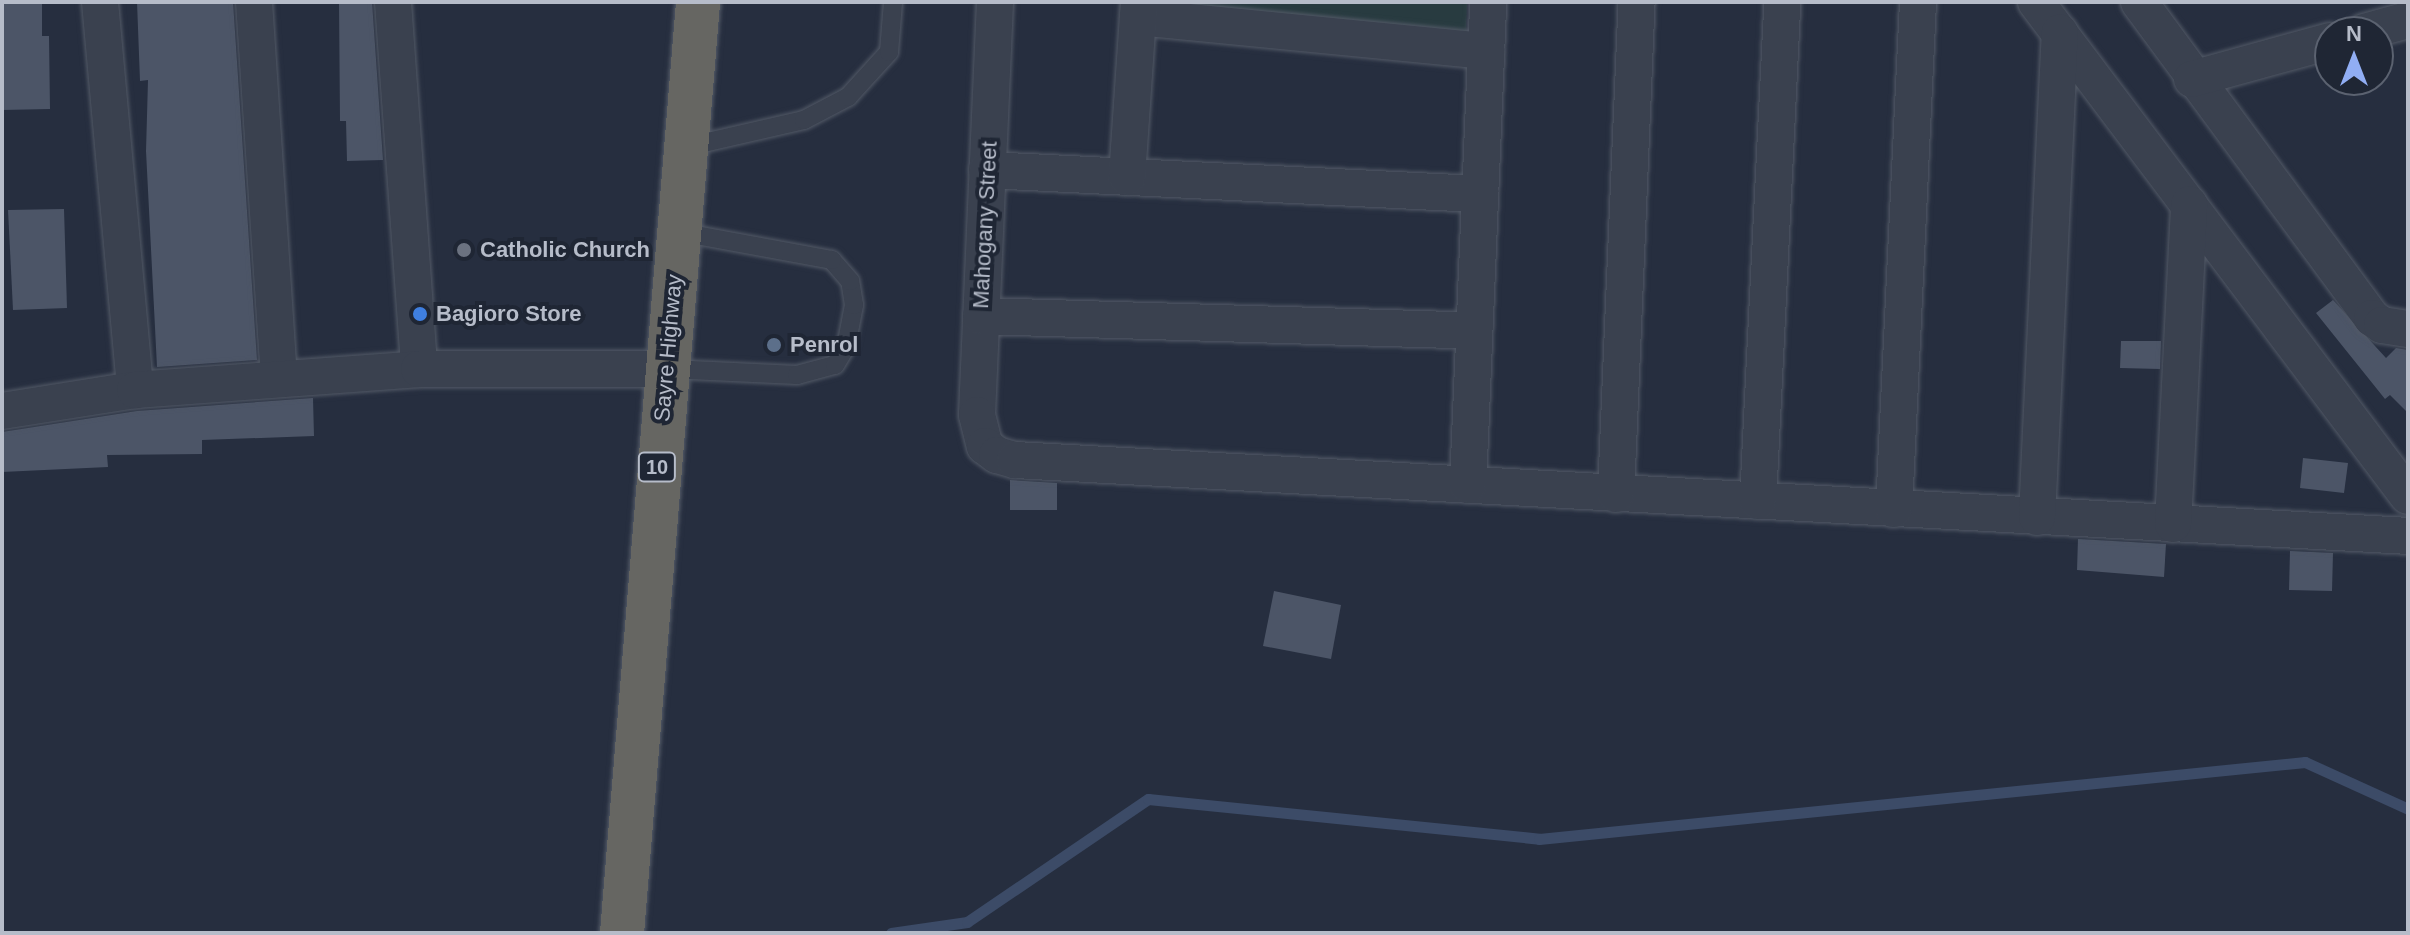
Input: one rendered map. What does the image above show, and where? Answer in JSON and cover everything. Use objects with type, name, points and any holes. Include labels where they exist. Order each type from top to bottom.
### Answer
[{"type":"highway","name":"Sayre Highway","points":[[622,933],[698,2]]},
{"type":"street","points":[[100,2],[135,390]]},
{"type":"street","points":[[254,2],[279,378]]},
{"type":"street","points":[[393,2],[419,369]]},
{"type":"street","name":"Mahogany Street","points":[[995,2],[977,415],[985,446],[1015,460],[1468,485]]},
{"type":"street","points":[[1488,2],[1468,485],[2408,536]]},
{"type":"street","points":[[1616,494],[1637,2]]},
{"type":"street","points":[[1758,501],[1782,2]]},
{"type":"street","points":[[1894,509],[1918,2]]},
{"type":"street","points":[[2036,2],[2408,496]]},
{"type":"street","points":[[2139,2],[2192,79],[2372,318],[2382,325],[2408,329]]},
{"type":"street","points":[[1127,177],[1139,10],[1486,51]]},
{"type":"street","points":[[2037,517],[2060,33]]},
{"type":"street","points":[[2192,79],[2314,45]]},
{"type":"street","points":[[987,170],[1480,194]]},
{"type":"street","points":[[2173,524],[2189,204]]},
{"type":"street","points":[[981,316],[1474,331]]},
{"type":"street","points":[[2,411],[135,390],[419,369],[666,369]]},
{"type":"lane","points":[[686,147],[804,120],[848,97],[889,52],[893,2]]},
{"type":"lane","points":[[666,369],[797,375],[835,365],[846,347],[854,305],[850,281],[832,260],[678,232]]},
{"type":"green space","points":[[1161,2],[1467,2],[1466,32]]},
{"type":"building","points":[[2,2],[42,2],[42,36],[49,36],[50,109],[2,110]]},
{"type":"building","points":[[137,2],[233,2],[257,360],[157,367],[146,151],[148,80],[140,81]]},
{"type":"building","points":[[339,2],[372,2],[383,160],[347,161],[346,121],[340,121]]},
{"type":"building","points":[[64,209],[67,308],[13,310],[8,210]]},
{"type":"building","points":[[2333,300],[2386,358],[2396,348],[2408,350],[2408,413],[2390,395],[2385,399],[2316,313]]},
{"type":"building","points":[[2121,341],[2161,341],[2160,369],[2120,368]]},
{"type":"building","points":[[313,398],[314,436],[202,440],[202,454],[107,455],[108,467],[2,472],[2,432],[137,411]]},
{"type":"building","points":[[2303,458],[2348,463],[2344,493],[2300,488]]},
{"type":"building","points":[[1010,480],[1057,483],[1057,510],[1010,510]]},
{"type":"building","points":[[2078,539],[2166,544],[2164,577],[2077,570]]},
{"type":"building","points":[[2290,551],[2333,553],[2332,591],[2289,590]]},
{"type":"building","points":[[1274,591],[1341,605],[1331,659],[1263,646]]},
{"type":"waterway","points":[[891,933],[967,922],[1148,799],[1539,839],[2305,762],[2408,809]]},
{"type":"place","name":"Catholic Church","points":[[464,250]]},
{"type":"place","name":"Bagioro Store","points":[[420,314]]},
{"type":"place","name":"Penrol","points":[[774,345]]}]
